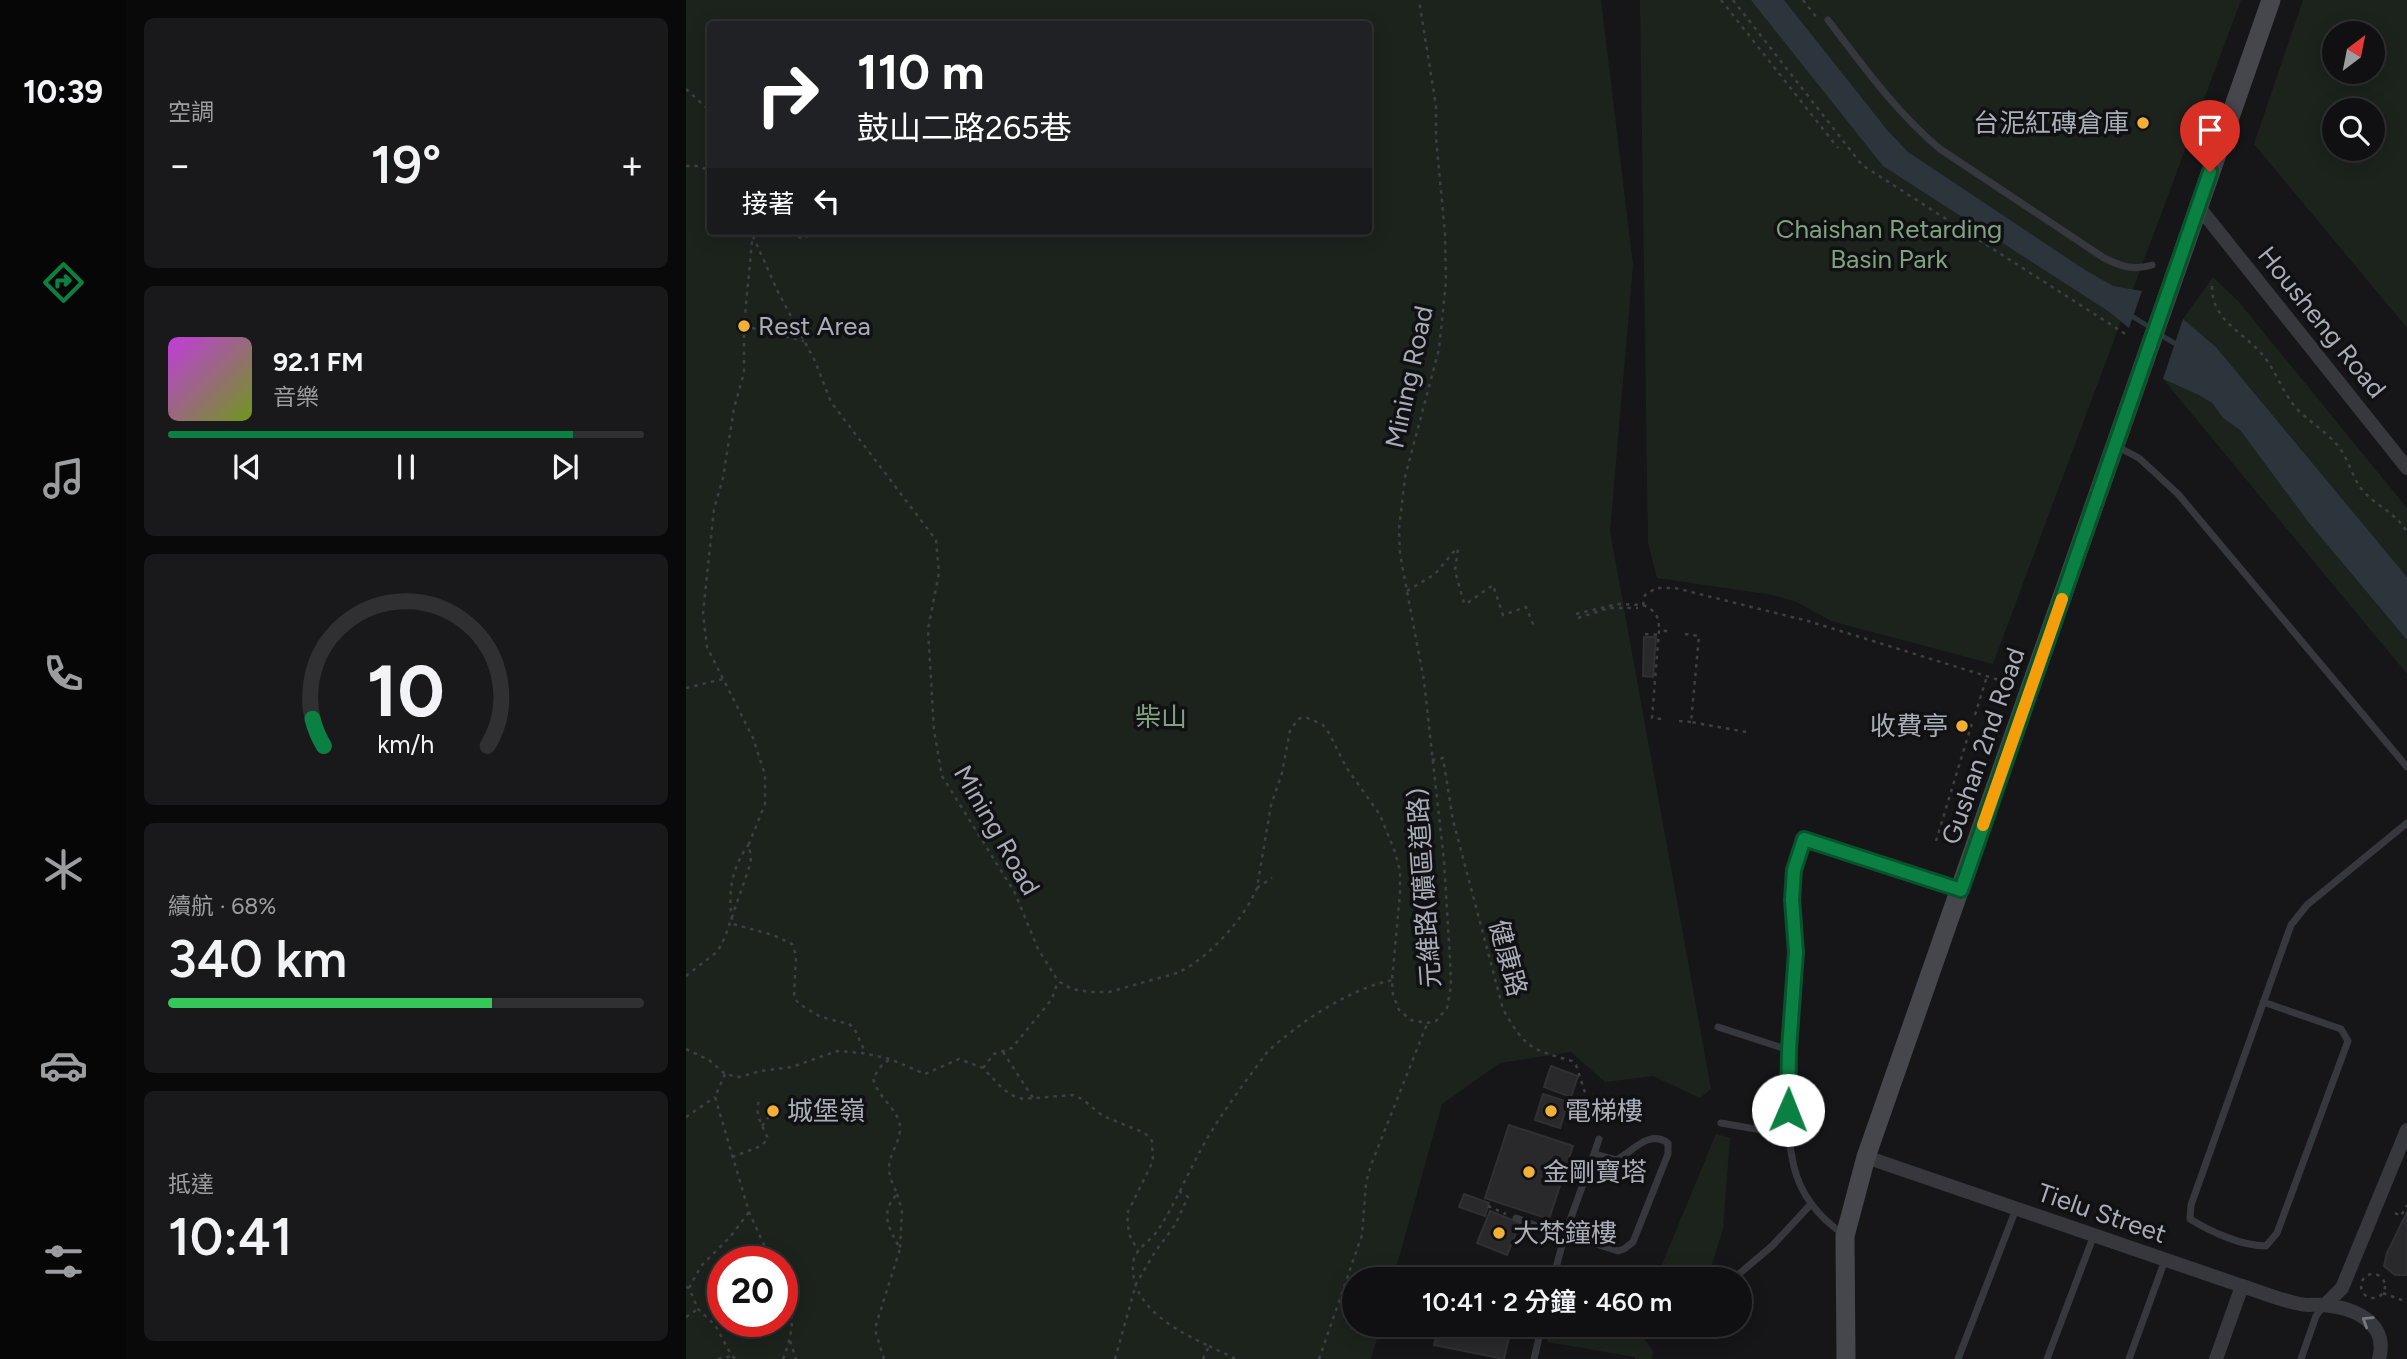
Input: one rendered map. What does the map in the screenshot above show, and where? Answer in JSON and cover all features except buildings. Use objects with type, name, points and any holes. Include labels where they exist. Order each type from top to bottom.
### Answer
[{"type":"street","points":[[2199,206],[2271,0]]},
{"type":"street","name":"Gushan 2nd Road","points":[[1846,1359],[1845,1236],[1866,1157],[2199,206]]},
{"type":"street","name":"Housheng Road","points":[[2199,206],[2402,452],[2407,468]]},
{"type":"street","points":[[2325,1305],[2342,1289],[2407,1130]]},
{"type":"street","name":"Tielu Street","points":[[1866,1157],[2242,1286],[2302,1305],[2325,1305],[2367,1318],[2377,1328],[2382,1348],[2379,1359]]},
{"type":"street","points":[[2216,1359],[2242,1286]]},
{"type":"lane","points":[[1828,20],[1893,104],[1940,149],[2104,258],[2130,268],[2152,265]]},
{"type":"lane","points":[[2115,446],[2139,458],[2178,494],[2407,767]]},
{"type":"lane","points":[[2263,1002],[2341,1029],[2348,1041],[2277,1233],[2266,1246],[2255,1246],[2202,1227],[2190,1219],[2191,1205],[2263,1002],[2291,925],[2307,905],[2407,823]]},
{"type":"lane","points":[[1845,1236],[1827,1223],[1811,1204],[1794,1168],[1790,1135],[1789,1049],[1796,952],[1792,900],[1794,870],[1804,839],[1961,890]]},
{"type":"lane","points":[[1718,1027],[1789,1049]]},
{"type":"lane","points":[[1721,1123],[1790,1135]]},
{"type":"lane","points":[[1516,1217],[1565,1236],[1618,1251],[1628,1247],[1637,1236],[1669,1146],[1665,1140],[1654,1137],[1616,1160],[1594,1154]]},
{"type":"lane","points":[[1556,1267],[1599,1139]]},
{"type":"lane","points":[[1747,1267],[1772,1246],[1811,1204]]},
{"type":"lane","points":[[1958,1359],[2016,1209]]},
{"type":"lane","points":[[2047,1359],[2094,1236]]},
{"type":"lane","points":[[2129,1359],[2165,1260]]},
{"type":"lane","points":[[2301,1359],[2316,1315],[2325,1305]]},
{"type":"lane","points":[[1534,1359],[1539,1337]]},
{"type":"path","points":[[1721,0],[1838,148]]},
{"type":"path","points":[[1733,0],[1862,165],[2127,335]]},
{"type":"path","name":"Mining Road","points":[[1421,1],[1436,106],[1446,282],[1439,349],[1405,477],[1399,529],[1400,554],[1419,644],[1432,760]]},
{"type":"path","points":[[686,89],[707,108]]},
{"type":"path","points":[[686,166],[698,166],[707,170]]},
{"type":"path","points":[[799,237],[806,238],[808,235]]},
{"type":"path","points":[[686,976],[718,951],[733,924],[730,887],[738,862],[749,844],[765,804],[765,775],[753,738],[707,647],[703,613],[714,509],[723,478],[734,408],[744,373],[744,326],[753,236]]},
{"type":"path","name":"Mining Road","points":[[753,236],[816,361],[831,402],[936,540],[939,573],[928,629],[933,718],[942,776],[1008,882],[1022,908],[1038,949],[1058,981]]},
{"type":"path","points":[[2212,286],[2212,298],[2218,313],[2272,366],[2285,393],[2297,409],[2334,441],[2365,493],[2400,520],[2407,532]]},
{"type":"path","points":[[744,326],[804,341]]},
{"type":"path","points":[[1407,591],[1435,574],[1458,549],[1455,571],[1464,603],[1493,585],[1503,615],[1526,607],[1535,629]]},
{"type":"path","points":[[1643,605],[1645,595],[1652,589],[1675,588],[1808,621],[2022,687]]},
{"type":"path","points":[[1639,608],[1609,608],[1577,616],[1618,604],[1643,605],[1654,612],[1659,619],[1659,630],[1651,718],[1661,719]]},
{"type":"path","points":[[1659,630],[1672,632]]},
{"type":"path","points":[[1645,634],[1658,635]]},
{"type":"path","points":[[1685,634],[1699,636],[1691,722]]},
{"type":"path","points":[[1975,715],[1987,676]]},
{"type":"path","points":[[686,688],[723,679]]},
{"type":"path","points":[[983,1068],[991,1056],[1012,1048],[1052,999],[1058,981],[1072,989],[1108,992],[1187,969],[1208,952],[1240,916],[1251,901],[1256,888],[1271,805],[1282,772],[1290,731],[1298,719],[1305,717],[1323,724],[1346,767],[1380,815],[1395,852],[1400,871],[1400,893],[1392,980],[1365,988],[1330,1007],[1281,1039],[1268,1051],[1205,1141],[1159,1229],[1138,1251],[1133,1263],[1136,1284],[1153,1312],[1173,1328],[1236,1359]]},
{"type":"path","points":[[1679,721],[1746,732]]},
{"type":"path","points":[[1936,841],[1972,723]]},
{"type":"path","name":"健康路","points":[[1432,760],[1443,758],[1453,820],[1503,1009],[1517,1034],[1538,1052],[1572,1061],[1576,1065],[1599,1139]]},
{"type":"path","name":"元維路(礦區道路)","points":[[1392,980],[1393,995],[1399,1010],[1412,1020],[1427,1023],[1436,1021],[1447,1008],[1451,985],[1444,861],[1432,760]]},
{"type":"path","points":[[725,937],[751,862],[749,844]]},
{"type":"path","points":[[1256,888],[1272,878]]},
{"type":"path","points":[[733,924],[773,935],[792,944],[796,955],[794,997],[799,1004],[821,1017],[849,1024],[860,1039],[866,1054]]},
{"type":"path","points":[[1319,1359],[1362,1236],[1366,1183],[1371,1165],[1427,1023]]},
{"type":"path","points":[[686,1049],[709,1059],[725,1073],[739,1077],[792,1067],[837,1051],[890,1059],[925,1074],[959,1059],[983,1068],[1003,1089],[1023,1099],[1073,1095],[1082,1099],[1103,1116],[1145,1133],[1152,1141],[1153,1161],[1127,1214],[1129,1234],[1138,1251]]},
{"type":"path","points":[[1003,1052],[1033,1098]]},
{"type":"path","points":[[884,1359],[876,1325],[900,1249],[902,1210],[889,1173],[889,1164],[900,1126],[898,1118],[877,1093],[873,1081],[874,1074],[890,1059]]},
{"type":"path","points":[[725,1073],[716,1097],[749,1212],[765,1246]]},
{"type":"path","points":[[686,1117],[716,1097]]},
{"type":"path","points":[[732,1157],[761,1146],[768,1139],[758,1118],[759,1100]]},
{"type":"path","points":[[762,1126],[773,1111],[779,1116]]},
{"type":"path","points":[[1115,1359],[1136,1284],[1175,1225],[1188,1197],[1179,1191]]},
{"type":"path","points":[[897,1194],[886,1213],[890,1230],[900,1249]]},
{"type":"path","points":[[2395,1213],[2402,1216],[2407,1205]]},
{"type":"path","points":[[1488,1206],[1516,1217]]},
{"type":"path","points":[[736,1359],[715,1325],[698,1308],[688,1287],[701,1266],[730,1237],[749,1212]]},
{"type":"path","points":[[2377,1274],[2382,1279],[2383,1293],[2376,1298],[2370,1298],[2363,1294],[2361,1284],[2365,1278],[2377,1274]]},
{"type":"path","points":[[2383,1293],[2407,1302]]},
{"type":"path","points":[[686,1317],[698,1308]]},
{"type":"path","points":[[783,1359],[790,1337]]},
{"type":"path","points":[[790,1341],[796,1359]]},
{"type":"path","points":[[1203,1359],[1209,1346]]},
{"type":"path","points":[[718,1359],[732,1356]]},
{"type":"green space","name":"柴山","points":[[686,0],[1601,0],[1633,265],[1610,531],[1711,1089],[1700,1098],[1653,1076],[1605,1082],[1571,1052],[1500,1063],[1442,1104],[1396,1267],[1342,1267],[1342,1337],[1377,1337],[1371,1359],[686,1359]]},
{"type":"green space","name":"Chaishan Retarding Basin Park","points":[[1640,0],[2241,0],[1993,664],[1831,621],[1797,602],[1773,595],[1657,578],[1648,542]]},
{"type":"green space","points":[[2303,0],[2407,0],[2407,328],[2254,144]]},
{"type":"green space","points":[[2213,277],[2238,301],[2407,508],[2407,577],[2216,347],[2183,319]]},
{"type":"green space","points":[[2163,379],[2199,394],[2212,403],[2223,418],[2240,430],[2309,523],[2407,640],[2407,674]]},
{"type":"green space","points":[[1716,1134],[1730,1138],[1723,1229],[1711,1267],[1661,1267]]},
{"type":"green space","points":[[1548,1337],[1643,1337],[1653,1351],[1652,1359],[1635,1359],[1547,1342]]},
{"type":"shaded area","points":[[1751,0],[1784,0],[1888,131],[1908,152],[2085,270],[2113,286],[2142,291],[2129,328],[2108,311],[1883,166]]},
{"type":"shaded area","points":[[2183,319],[2216,347],[2407,577],[2407,640],[2309,523],[2240,430],[2223,418],[2212,403],[2163,379]]},
{"type":"waterway","points":[[2127,313],[2151,328]]},
{"type":"waterway","points":[[2159,334],[2181,347]]},
{"type":"slow traffic","points":[[1983,825],[2062,599]]},
{"type":"place","name":"台泥紅磚倉庫","points":[[2143,123]]},
{"type":"place","name":"Rest Area","points":[[744,326]]},
{"type":"place","name":"收費亭","points":[[1962,726]]},
{"type":"place","name":"城堡嶺","points":[[773,1111]]},
{"type":"place","name":"電梯樓","points":[[1551,1111]]},
{"type":"place","name":"金剛寶塔","points":[[1529,1172]]},
{"type":"place","name":"大梵鐘樓","points":[[1499,1233]]},
{"type":"route","points":[[1788,1110],[1796,952],[1792,900],[1794,870],[1804,839],[1961,890],[2210,172]]}]
